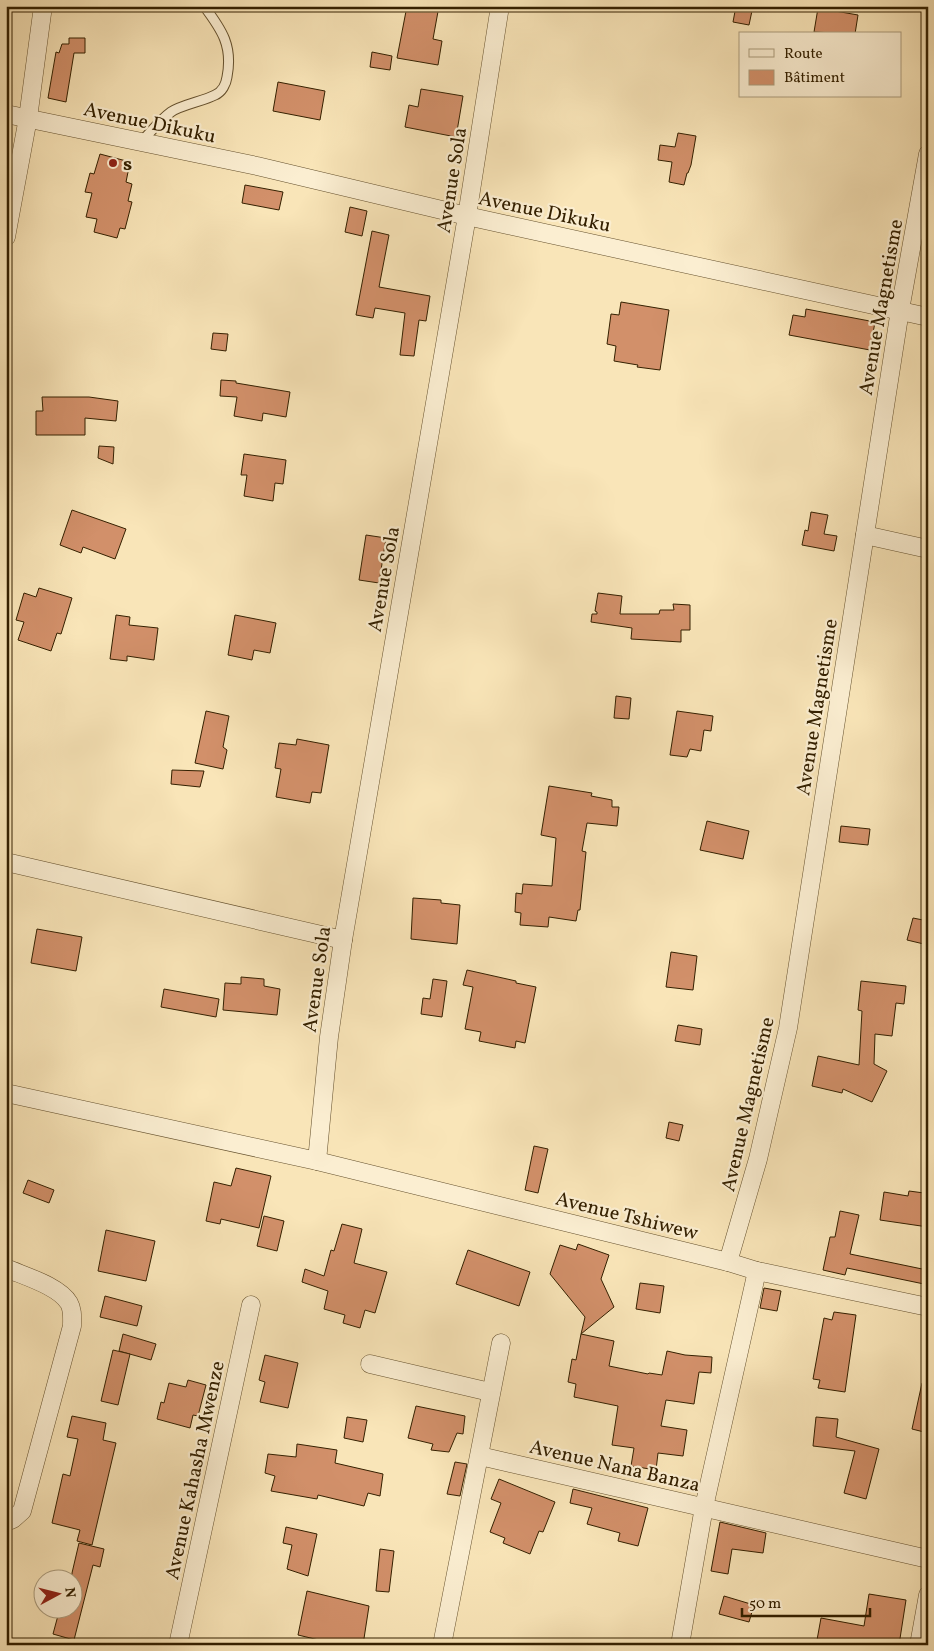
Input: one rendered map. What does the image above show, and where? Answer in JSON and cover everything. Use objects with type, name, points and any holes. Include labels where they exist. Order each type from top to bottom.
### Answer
[{"type":"street","points":[[6,237],[28,118],[43,6]]},
{"type":"street","name":"Avenue Sola","points":[[317,1161],[329,1037],[343,940],[467,216],[500,6]]},
{"type":"street","name":"Avenue Dikuku","points":[[6,114],[257,166],[467,216],[928,317]]},
{"type":"street","name":"Avenue Magnetisme","points":[[728,1262],[758,1159],[788,1028],[900,310],[928,154]]},
{"type":"street","points":[[865,535],[928,548]]},
{"type":"street","points":[[6,862],[343,940]]},
{"type":"street","name":"Avenue Tshiwew","points":[[6,1094],[317,1161],[728,1262],[757,1271],[928,1308]]},
{"type":"street","points":[[6,1268],[60,1292],[69,1303],[72,1314],[72,1326],[22,1510],[13,1519],[6,1522]]},
{"type":"street","points":[[680,1645],[704,1507],[757,1271]]},
{"type":"street","name":"Avenue Kahasha Mwenze","points":[[178,1645],[251,1305]]},
{"type":"street","points":[[442,1645],[501,1343]]},
{"type":"street","points":[[370,1364],[490,1392]]},
{"type":"street","name":"Avenue Nana Banza","points":[[480,1456],[928,1559]]},
{"type":"street","points":[[919,1645],[928,1594]]},
{"type":"lane","points":[[141,142],[172,111],[216,95],[226,82],[229,50],[220,29],[204,6]]},
{"type":"building","points":[[407,6],[439,6],[433,39],[442,41],[438,65],[397,58]]},
{"type":"building","points":[[736,6],[753,6],[749,25],[733,22]]},
{"type":"building","points":[[818,8],[858,15],[855,32],[814,32]]},
{"type":"building","points":[[69,38],[85,38],[85,53],[74,53],[66,102],[48,98],[56,52],[59,53],[62,44],[69,44]]},
{"type":"building","points":[[372,52],[392,56],[390,70],[370,67]]},
{"type":"building","points":[[278,82],[325,91],[320,120],[273,111]]},
{"type":"building","points":[[421,89],[463,96],[456,137],[405,127],[409,105],[418,107]]},
{"type":"building","points":[[678,133],[696,136],[691,165],[684,185],[669,182],[672,162],[658,160],[660,145],[675,147]]},
{"type":"building","points":[[100,154],[130,162],[126,182],[132,184],[128,201],[132,202],[125,229],[120,228],[117,238],[94,232],[97,219],[86,217],[92,193],[85,192],[90,173],[94,174]]},
{"type":"building","points":[[245,185],[283,192],[279,210],[242,203]]},
{"type":"building","points":[[350,207],[367,211],[362,236],[345,232]]},
{"type":"building","points":[[372,231],[389,235],[379,287],[430,296],[426,321],[419,320],[414,356],[400,355],[405,313],[375,308],[373,318],[356,315]]},
{"type":"building","points":[[621,302],[669,310],[660,370],[614,361],[616,346],[607,344],[611,314],[619,315]]},
{"type":"building","points":[[806,309],[875,322],[870,350],[789,335],[793,315],[805,317]]},
{"type":"building","points":[[213,333],[228,334],[226,351],[211,349]]},
{"type":"building","points":[[221,380],[236,381],[236,383],[290,392],[286,417],[263,413],[262,421],[234,416],[237,397],[220,396]]},
{"type":"building","points":[[42,397],[89,397],[118,401],[116,421],[85,418],[85,435],[36,435],[36,411],[43,411]]},
{"type":"building","points":[[99,446],[114,447],[113,464],[98,458]]},
{"type":"building","points":[[244,454],[286,460],[283,484],[275,483],[273,501],[244,496],[247,475],[241,475]]},
{"type":"building","points":[[72,510],[126,529],[115,559],[83,547],[81,553],[60,545]]},
{"type":"building","points":[[811,512],[828,515],[824,534],[837,536],[834,551],[802,545],[805,530],[808,531]]},
{"type":"building","points":[[366,535],[386,538],[379,583],[359,580]]},
{"type":"building","points":[[39,588],[72,598],[61,634],[57,633],[51,651],[18,640],[24,622],[16,620],[24,593],[36,597]]},
{"type":"building","points":[[598,593],[622,596],[620,614],[659,614],[660,610],[674,610],[673,604],[690,605],[690,630],[681,630],[681,642],[631,639],[632,628],[591,622],[592,614],[597,614],[595,611]]},
{"type":"building","points":[[116,615],[130,617],[129,625],[158,628],[154,660],[127,656],[127,661],[110,659]]},
{"type":"building","points":[[235,615],[276,623],[270,653],[254,650],[252,660],[228,655]]},
{"type":"building","points":[[616,696],[631,698],[629,719],[614,718]]},
{"type":"building","points":[[206,711],[229,716],[223,747],[227,750],[223,769],[195,763]]},
{"type":"building","points":[[677,711],[713,716],[711,731],[704,730],[701,751],[690,749],[687,757],[670,755]]},
{"type":"building","points":[[297,739],[329,745],[321,793],[312,792],[310,803],[276,797],[281,769],[275,768],[279,743],[296,745]]},
{"type":"building","points":[[172,770],[204,771],[200,787],[171,784]]},
{"type":"building","points":[[549,786],[592,793],[591,796],[612,800],[612,807],[619,807],[617,826],[587,823],[582,851],[586,852],[580,910],[578,910],[576,921],[549,917],[548,927],[520,925],[521,913],[515,912],[516,893],[522,894],[523,884],[552,886],[556,838],[541,835]]},
{"type":"building","points":[[707,821],[749,831],[743,859],[700,850]]},
{"type":"building","points":[[841,826],[870,829],[868,845],[839,842]]},
{"type":"building","points":[[413,898],[441,900],[441,903],[460,905],[457,944],[411,939]]},
{"type":"building","points":[[913,918],[928,921],[928,945],[907,940]]},
{"type":"building","points":[[37,929],[82,937],[76,971],[31,963]]},
{"type":"building","points":[[671,952],[697,956],[693,990],[666,987]]},
{"type":"building","points":[[467,970],[536,987],[525,1043],[516,1041],[515,1048],[479,1041],[481,1032],[465,1029],[473,987],[463,985]]},
{"type":"building","points":[[241,977],[264,979],[264,986],[280,989],[277,1015],[223,1010],[225,983],[241,984]]},
{"type":"building","points":[[433,979],[447,981],[442,1017],[421,1014],[423,998],[430,999]]},
{"type":"building","points":[[861,981],[906,986],[904,1004],[896,1003],[892,1036],[875,1034],[874,1064],[887,1071],[872,1102],[843,1089],[842,1093],[812,1086],[818,1056],[859,1065],[862,1011],[858,1010]]},
{"type":"building","points":[[164,989],[219,999],[216,1017],[161,1007]]},
{"type":"building","points":[[678,1025],[702,1029],[700,1045],[675,1041]]},
{"type":"building","points":[[669,1122],[683,1125],[679,1141],[666,1138]]},
{"type":"building","points":[[534,1146],[548,1149],[538,1193],[525,1190]]},
{"type":"building","points":[[236,1168],[271,1176],[259,1228],[221,1219],[220,1224],[206,1221],[214,1182],[231,1186]]},
{"type":"building","points":[[28,1180],[54,1190],[49,1203],[23,1193]]},
{"type":"building","points":[[909,1191],[924,1193],[923,1200],[928,1200],[928,1227],[880,1220],[884,1192],[908,1196]]},
{"type":"building","points":[[840,1211],[859,1215],[850,1254],[927,1270],[924,1284],[847,1268],[845,1275],[823,1270],[830,1237],[835,1237]]},
{"type":"building","points":[[264,1216],[284,1221],[277,1251],[257,1246]]},
{"type":"building","points":[[342,1224],[362,1229],[354,1263],[387,1272],[375,1313],[365,1310],[360,1328],[343,1323],[345,1315],[324,1309],[328,1291],[302,1282],[305,1269],[324,1276],[331,1250],[334,1251]]},
{"type":"building","points":[[106,1230],[155,1241],[146,1281],[98,1271]]},
{"type":"building","points":[[578,1244],[609,1255],[601,1279],[614,1307],[581,1334],[585,1317],[550,1274],[560,1245],[576,1250]]},
{"type":"building","points":[[468,1250],[530,1272],[519,1306],[456,1284]]},
{"type":"building","points":[[640,1283],[664,1286],[660,1313],[636,1309]]},
{"type":"building","points":[[764,1288],[781,1291],[777,1311],[760,1308]]},
{"type":"building","points":[[105,1296],[142,1306],[137,1326],[100,1317]]},
{"type":"building","points":[[834,1312],[856,1315],[845,1392],[818,1388],[820,1380],[813,1379],[824,1318],[832,1320]]},
{"type":"building","points":[[123,1334],[156,1344],[151,1360],[119,1351]]},
{"type":"building","points":[[581,1334],[614,1341],[609,1366],[648,1374],[662,1375],[667,1351],[685,1355],[712,1357],[711,1373],[699,1372],[694,1404],[666,1400],[661,1426],[687,1430],[683,1456],[658,1453],[656,1470],[631,1466],[634,1448],[612,1445],[618,1406],[574,1397],[576,1384],[568,1382],[572,1359],[576,1360]]},
{"type":"building","points":[[113,1350],[130,1354],[118,1405],[101,1401]]},
{"type":"building","points":[[265,1355],[298,1363],[288,1408],[260,1402],[265,1382],[259,1380]]},
{"type":"building","points":[[188,1380],[206,1385],[198,1416],[193,1415],[190,1428],[157,1419],[161,1402],[164,1403],[169,1383],[186,1387]]},
{"type":"building","points":[[922,1383],[928,1384],[928,1433],[912,1429]]},
{"type":"building","points":[[416,1406],[465,1416],[463,1434],[457,1433],[449,1452],[431,1450],[433,1444],[408,1438]]},
{"type":"building","points":[[72,1416],[106,1423],[103,1440],[116,1443],[92,1545],[77,1541],[80,1530],[52,1523],[63,1474],[70,1476],[78,1439],[67,1437]]},
{"type":"building","points":[[347,1417],[367,1420],[363,1442],[344,1438]]},
{"type":"building","points":[[816,1417],[838,1419],[836,1437],[879,1449],[866,1499],[844,1493],[855,1451],[813,1446]]},
{"type":"building","points":[[297,1444],[337,1450],[335,1463],[383,1474],[380,1496],[368,1493],[364,1506],[318,1495],[317,1499],[271,1491],[275,1476],[265,1473],[268,1454],[296,1457]]},
{"type":"building","points":[[455,1462],[467,1464],[460,1496],[447,1494]]},
{"type":"building","points":[[499,1479],[555,1502],[543,1532],[539,1531],[530,1554],[503,1543],[505,1538],[490,1532],[501,1503],[491,1499]]},
{"type":"building","points":[[573,1489],[648,1508],[638,1546],[618,1541],[620,1533],[587,1524],[592,1508],[570,1503]]},
{"type":"building","points":[[720,1522],[766,1533],[763,1553],[732,1549],[728,1574],[711,1571]]},
{"type":"building","points":[[286,1527],[317,1534],[308,1576],[287,1569],[292,1545],[283,1543]]},
{"type":"building","points":[[79,1543],[104,1549],[100,1567],[93,1565],[82,1608],[82,1568],[73,1568]]},
{"type":"building","points":[[380,1549],[394,1551],[389,1592],[376,1591]]},
{"type":"building","points":[[307,1591],[369,1606],[363,1645],[318,1645],[319,1640],[298,1635]]},
{"type":"building","points":[[869,1594],[906,1600],[899,1645],[846,1645],[817,1640],[821,1618],[864,1626]]},
{"type":"building","points":[[724,1596],[754,1605],[749,1622],[719,1614]]},
{"type":"building","points":[[57,1618],[80,1618],[74,1640],[53,1634]]},
{"type":"place","name":"s","points":[[113,163]]}]
